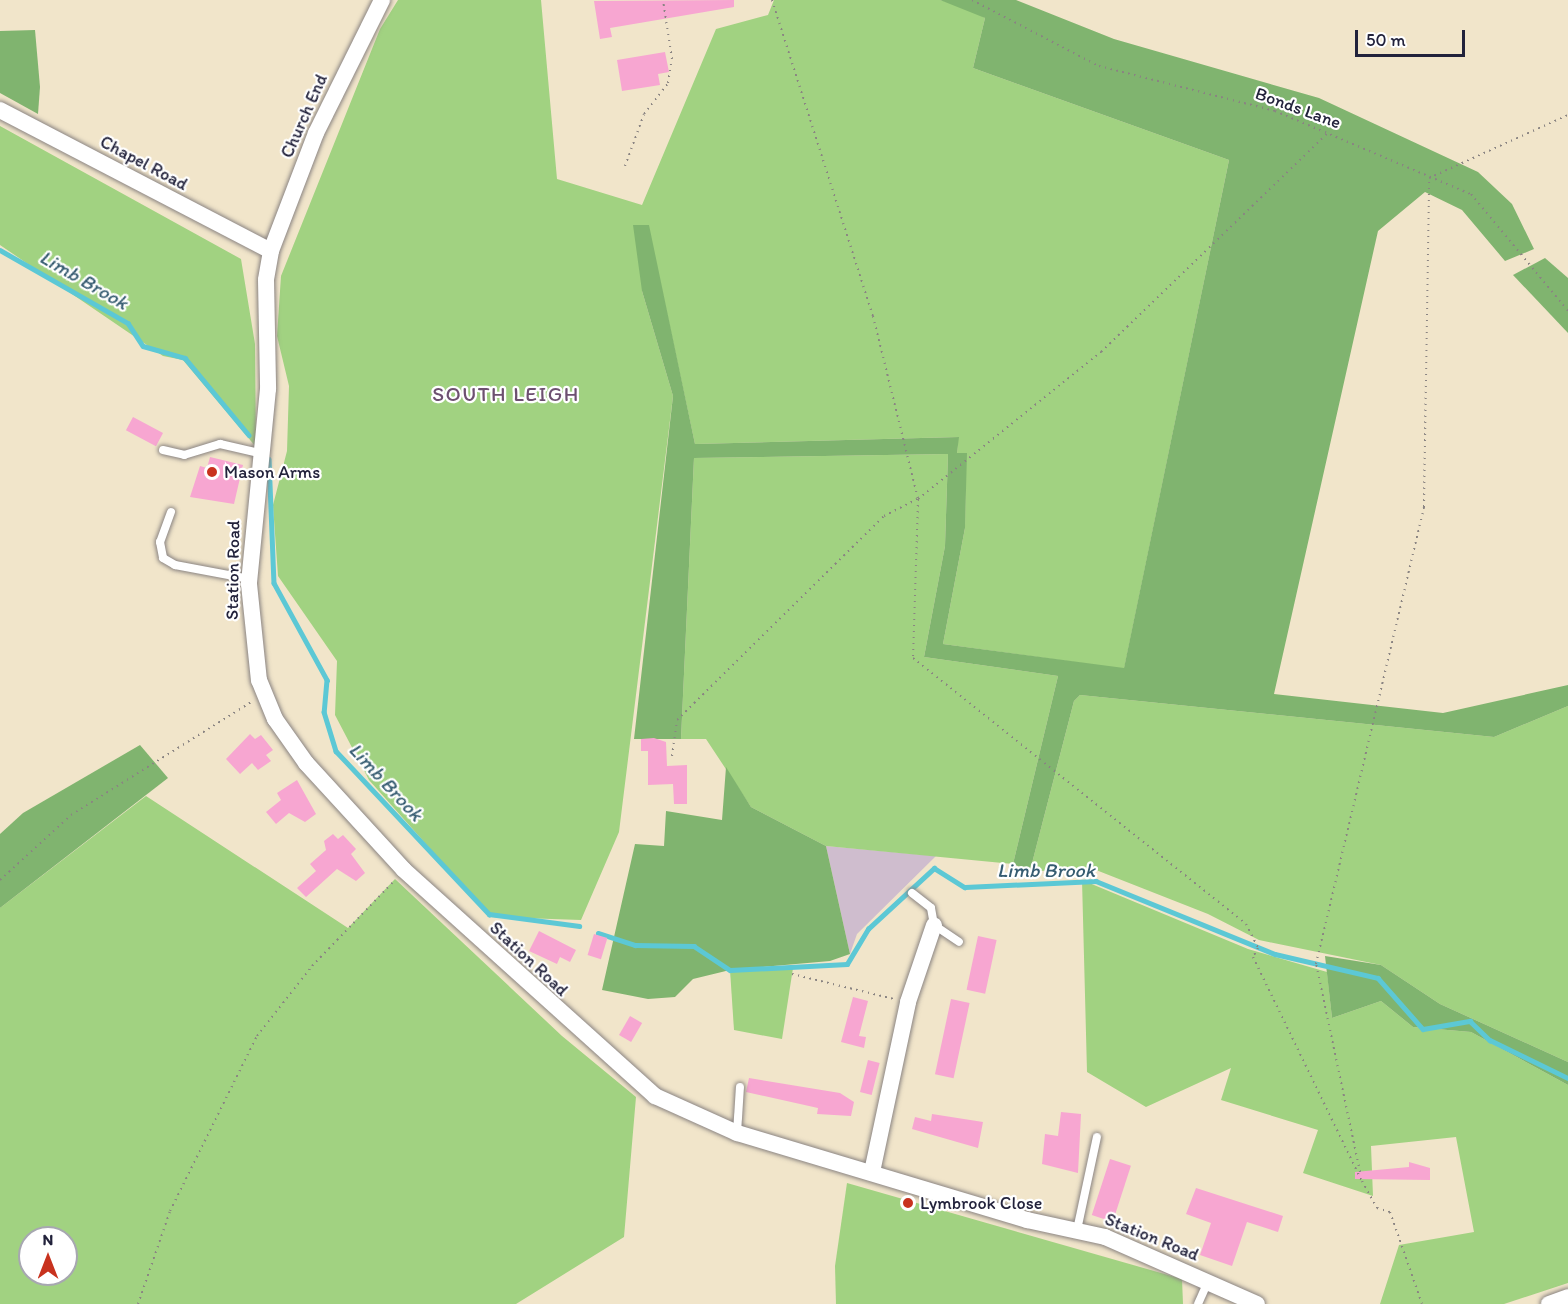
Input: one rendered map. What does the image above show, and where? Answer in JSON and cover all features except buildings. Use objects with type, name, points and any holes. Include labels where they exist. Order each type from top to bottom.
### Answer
[{"type":"street","name":"Church End","points":[[271,251],[316,133],[382,0]]},
{"type":"street","name":"Chapel Road","points":[[0,110],[271,251]]},
{"type":"street","name":"Station Road","points":[[271,251],[266,280],[268,389],[259,453],[250,579],[252,634],[263,694],[306,763],[404,870],[637,1082],[682,1110],[737,1133],[1105,1237],[1257,1304]]},
{"type":"street","points":[[872,1172],[908,1002],[934,925]]},
{"type":"street","points":[[1549,1304],[1568,1297]]},
{"type":"lane","points":[[164,450],[184,455],[219,444],[259,453]]},
{"type":"lane","points":[[171,512],[160,542],[163,558],[175,565],[250,579]]},
{"type":"lane","points":[[912,893],[931,908],[934,925],[959,942]]},
{"type":"lane","points":[[737,1133],[740,1087]]},
{"type":"lane","points":[[1077,1230],[1097,1137]]},
{"type":"lane","points":[[1198,1304],[1208,1281]]},
{"type":"path","points":[[625,166],[644,114],[668,83],[672,59],[663,0]]},
{"type":"path","points":[[772,0],[873,316],[918,499],[914,658],[1246,924],[1258,948],[1254,957],[1258,967],[1362,1181],[1377,1208],[1390,1212],[1422,1304]]},
{"type":"path","name":"Bonds Lane","points":[[972,0],[1099,66],[1275,111],[1471,194],[1568,311]]},
{"type":"path","points":[[1362,1181],[1316,964],[1424,507],[1429,178],[1568,115]]},
{"type":"path","points":[[672,756],[677,720],[884,516],[918,499],[1101,352],[1329,132]]},
{"type":"path","points":[[0,880],[71,815],[263,694]]},
{"type":"path","points":[[138,1304],[170,1211],[257,1036],[312,966],[404,870]]},
{"type":"path","points":[[792,974],[908,1002]]},
{"type":"shaded area","points":[[826,846],[936,856],[857,934],[850,954]]},
{"type":"green space","points":[[398,0],[541,0],[557,179],[642,205],[716,29],[768,15],[774,0],[940,0],[967,7],[985,18],[973,68],[1229,160],[1124,669],[943,644],[965,528],[966,453],[957,454],[958,437],[695,444],[648,225],[642,291],[673,396],[619,832],[581,920],[491,917],[369,780],[335,715],[337,661],[278,576],[273,505],[287,451],[289,386],[277,336],[281,276],[380,29]]},
{"type":"green space","points":[[940,0],[1016,0],[1114,39],[1319,98],[1478,172],[1512,204],[1534,249],[1505,261],[1462,210],[1425,192],[1378,231],[1274,694],[1443,713],[1568,685],[1568,706],[1494,737],[1080,695],[1074,701],[1030,871],[1013,864],[1058,676],[924,657],[945,546],[948,454],[694,458],[681,739],[634,739],[673,396],[642,291],[633,225],[649,225],[695,444],[959,437],[957,453],[967,453],[965,528],[943,644],[1124,668],[1229,160],[973,68],[985,18]]},
{"type":"green space","points":[[35,30],[40,87],[38,114],[0,93],[0,31]]},
{"type":"green space","points":[[0,126],[241,259],[255,344],[256,447],[183,360],[163,356],[0,245]]},
{"type":"green space","points":[[1545,258],[1568,278],[1568,333],[1513,275]]},
{"type":"green space","points":[[948,454],[945,546],[924,657],[1058,676],[1013,864],[826,846],[751,807],[706,739],[681,739],[694,458]]},
{"type":"green space","points":[[1080,695],[1494,737],[1568,706],[1568,1062],[1440,1004],[1381,965],[1259,940],[1208,914],[1096,870],[1030,871],[1074,701]]},
{"type":"green space","points":[[140,745],[168,778],[0,908],[0,834],[23,813]]},
{"type":"green space","points":[[726,767],[751,807],[826,846],[850,954],[830,961],[730,970],[693,979],[675,997],[648,999],[602,990],[635,844],[664,846],[666,811],[722,820]]},
{"type":"green space","points":[[146,796],[348,928],[395,879],[562,1036],[636,1097],[624,1237],[516,1304],[0,1304],[0,908]]},
{"type":"green space","points":[[1082,880],[1248,949],[1327,972],[1332,1018],[1381,1001],[1413,1027],[1471,1032],[1568,1085],[1568,1283],[1504,1304],[1380,1304],[1399,1245],[1474,1232],[1456,1137],[1371,1146],[1373,1196],[1303,1173],[1318,1130],[1221,1100],[1231,1068],[1146,1107],[1087,1072]]},
{"type":"green space","points":[[1325,956],[1381,965],[1440,1004],[1568,1062],[1568,1085],[1471,1032],[1413,1027],[1381,1001],[1332,1018]]},
{"type":"green space","points":[[793,968],[782,1039],[734,1030],[730,970]]},
{"type":"green space","points":[[847,1183],[1182,1279],[1183,1304],[836,1304],[835,1266]]},
{"type":"waterway","name":"Limb Brook","points":[[0,250],[128,323],[143,346],[185,358],[249,435]]},
{"type":"waterway","name":"Limb Brook","points":[[269,459],[274,583],[327,680],[324,712],[336,751],[489,914],[579,926]]},
{"type":"waterway","name":"Limb Brook","points":[[598,933],[635,945],[694,946],[730,970],[847,964],[868,929],[934,868],[965,887],[1096,881],[1275,954],[1378,978],[1423,1029],[1470,1021],[1490,1040],[1568,1078]]},
{"type":"place","name":"Mason Arms","points":[[212,472]]},
{"type":"place","name":"Lymbrook Close","points":[[908,1203]]},
{"type":"district","name":"SOUTH LEIGH","points":[[506,394]]}]
